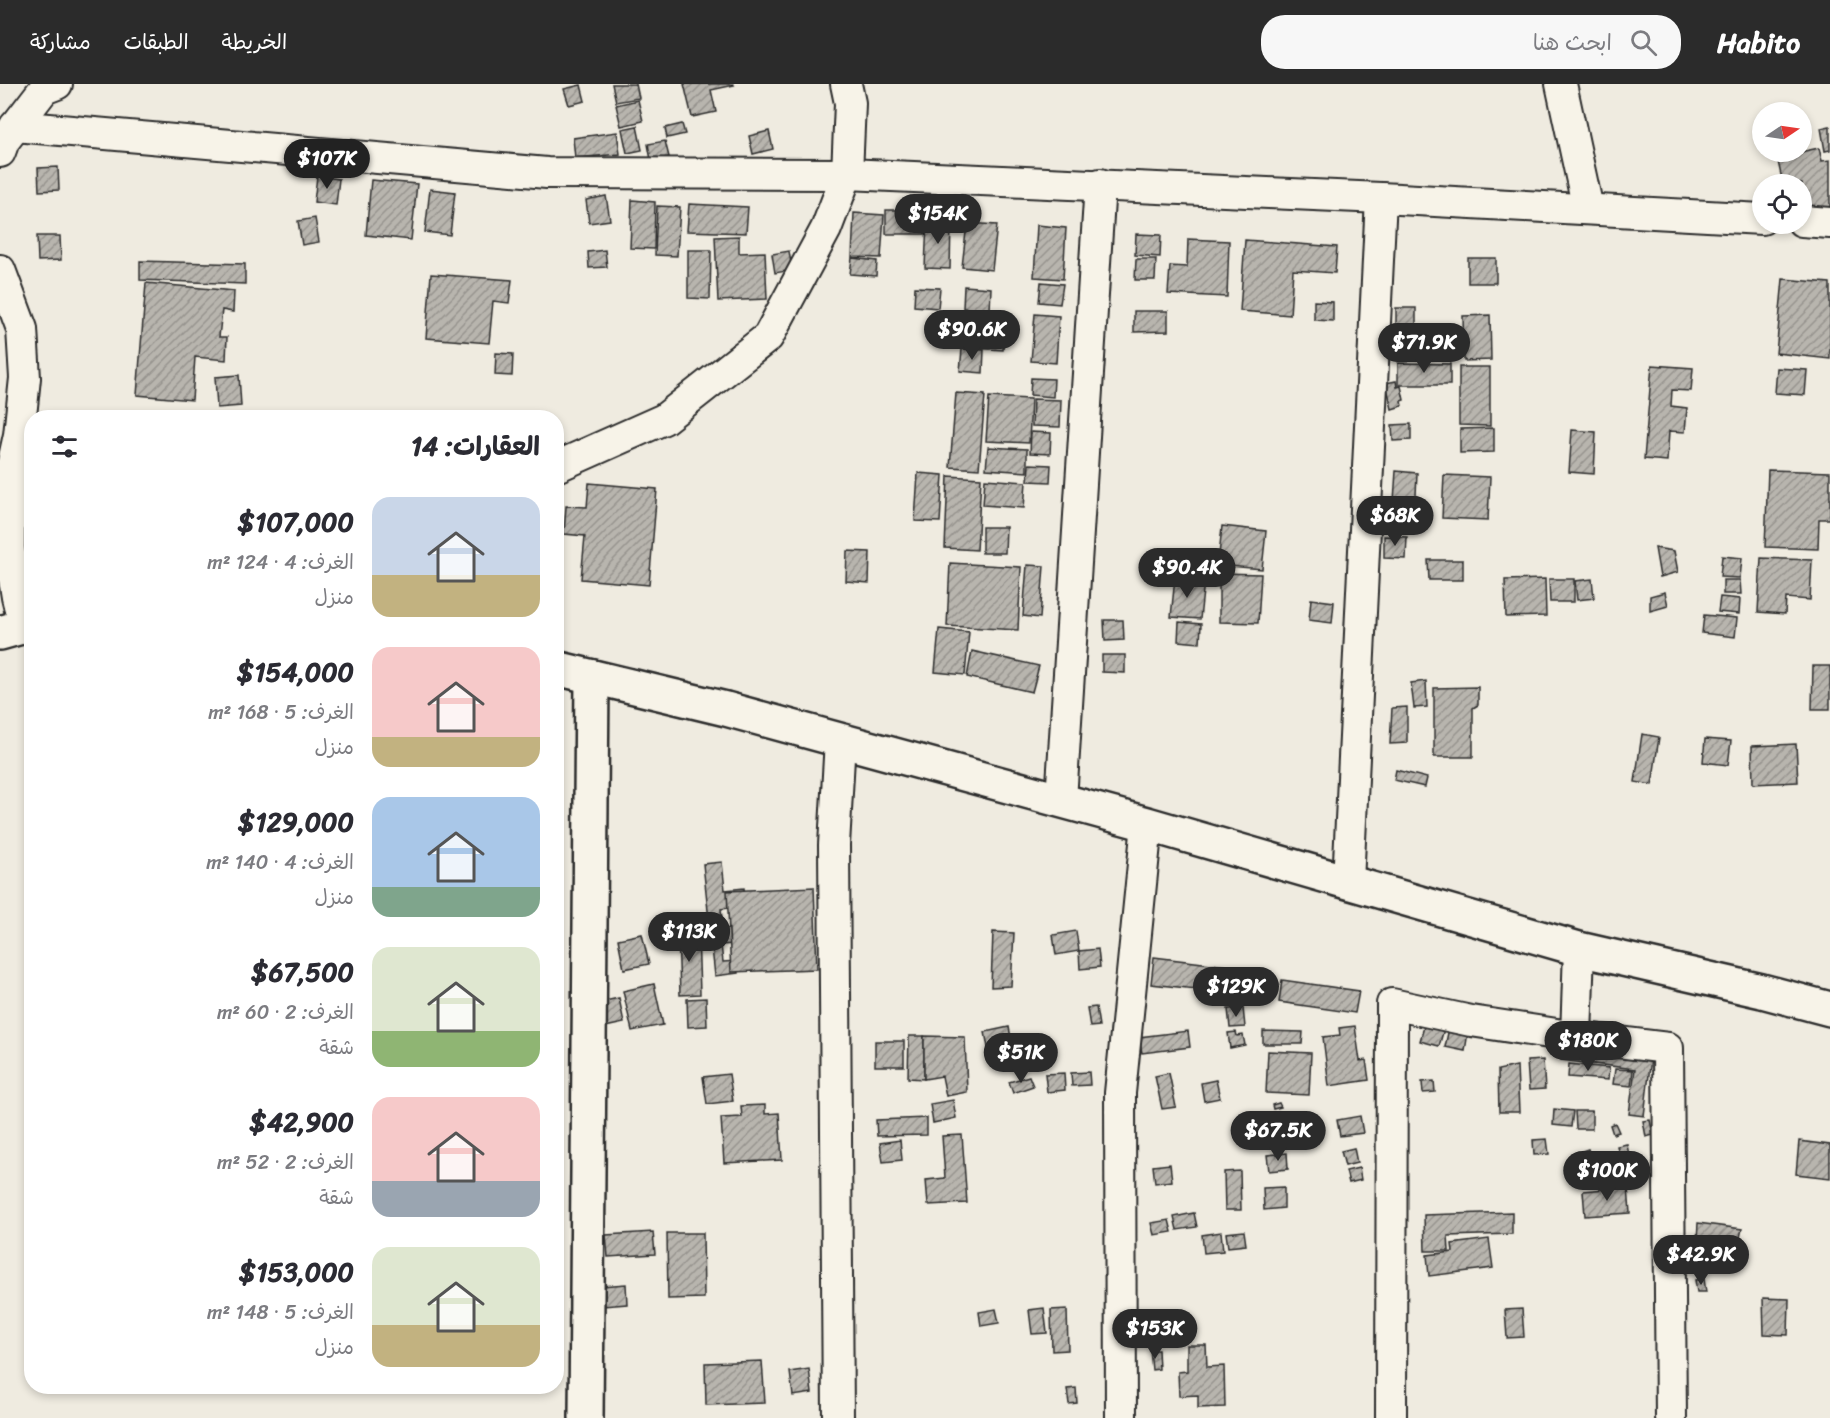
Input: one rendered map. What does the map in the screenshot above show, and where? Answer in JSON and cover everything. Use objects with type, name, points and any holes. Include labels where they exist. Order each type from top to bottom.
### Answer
[{"type":"main road","points":[[564,670],[726,709],[1060,800],[1579,949],[1762,991],[1830,1010]]},
{"type":"main road","points":[[586,1418],[592,677]]},
{"type":"street","points":[[0,152],[4,141],[44,89],[57,84]]},
{"type":"street","points":[[564,463],[664,419],[768,337],[826,229],[847,174],[850,103],[846,84]]},
{"type":"street","points":[[1561,84],[1588,209]]},
{"type":"street","points":[[15,126],[547,173],[847,174],[1101,184],[1752,218]]},
{"type":"street","points":[[1060,800],[1101,184]]},
{"type":"street","points":[[1348,882],[1381,198]]},
{"type":"street","points":[[1812,222],[1830,223]]},
{"type":"street","points":[[0,270],[22,329],[25,378],[19,435],[10,476],[9,548],[18,628]]},
{"type":"street","points":[[838,1418],[834,845],[840,740]]},
{"type":"street","points":[[1122,1418],[1120,1093],[1147,824]]},
{"type":"street","points":[[1576,1037],[1579,949]]},
{"type":"street","points":[[1390,1418],[1392,1005],[1471,1021],[1668,1048],[1671,1418]]},
{"type":"building","points":[[612,84],[636,84],[639,98],[616,102]]},
{"type":"building","points":[[684,84],[734,85],[711,90],[716,112],[692,117]]},
{"type":"building","points":[[581,85],[585,101],[569,105],[564,89]]},
{"type":"building","points":[[638,100],[643,121],[621,126],[616,105]]},
{"type":"building","points":[[682,124],[685,134],[667,138],[665,128]]},
{"type":"building","points":[[637,126],[642,150],[627,153],[622,129]]},
{"type":"building","points":[[1830,126],[1830,150],[1825,151],[1821,128]]},
{"type":"building","points":[[769,131],[773,149],[753,154],[749,136]]},
{"type":"building","points":[[617,132],[620,154],[575,158],[573,138]]},
{"type":"building","points":[[665,141],[669,157],[651,160],[648,144]]},
{"type":"building","points":[[1819,148],[1822,161],[1830,160],[1830,207],[1812,210],[1812,174],[1781,174],[1778,162],[1812,162],[1812,150]]},
{"type":"building","points":[[58,167],[59,190],[39,191],[38,168]]},
{"type":"building","points":[[317,176],[339,179],[336,205],[314,202]]},
{"type":"building","points":[[371,180],[417,184],[411,240],[366,235]]},
{"type":"building","points":[[430,189],[455,192],[450,235],[425,232]]},
{"type":"building","points":[[606,196],[610,220],[589,223],[586,200]]},
{"type":"building","points":[[632,200],[655,202],[654,249],[630,248]]},
{"type":"building","points":[[689,204],[748,207],[746,233],[687,231]]},
{"type":"building","points":[[657,206],[680,207],[677,256],[655,255]]},
{"type":"building","points":[[886,210],[925,210],[925,234],[886,234]]},
{"type":"building","points":[[854,213],[884,215],[881,258],[852,257]]},
{"type":"building","points":[[315,218],[319,242],[302,245],[298,221]]},
{"type":"building","points":[[927,221],[951,222],[950,269],[925,268]]},
{"type":"building","points":[[967,223],[997,225],[992,270],[962,267]]},
{"type":"building","points":[[1037,225],[1066,228],[1063,279],[1034,277]]},
{"type":"building","points":[[1136,234],[1161,235],[1160,257],[1135,255]]},
{"type":"building","points":[[37,236],[60,236],[61,260],[38,261]]},
{"type":"building","points":[[739,236],[739,253],[765,252],[767,299],[718,301],[715,237]]},
{"type":"building","points":[[1188,239],[1229,241],[1227,297],[1168,294],[1170,266],[1187,267]]},
{"type":"building","points":[[1245,240],[1337,247],[1335,273],[1293,270],[1290,315],[1240,311]]},
{"type":"building","points":[[605,250],[607,267],[589,268],[588,252]]},
{"type":"building","points":[[688,250],[711,250],[710,299],[688,298]]},
{"type":"building","points":[[789,251],[792,270],[775,273],[772,254]]},
{"type":"building","points":[[852,258],[877,261],[876,276],[850,274]]},
{"type":"building","points":[[1468,258],[1496,258],[1496,283],[1468,283]]},
{"type":"building","points":[[1136,259],[1156,259],[1155,280],[1135,280]]},
{"type":"building","points":[[140,261],[245,264],[245,284],[140,280]]},
{"type":"building","points":[[431,274],[512,280],[509,303],[493,301],[489,343],[426,338]]},
{"type":"building","points":[[1783,279],[1830,283],[1830,359],[1776,353]]},
{"type":"building","points":[[1041,282],[1063,284],[1060,304],[1039,302]]},
{"type":"building","points":[[146,283],[234,291],[233,312],[222,310],[219,337],[227,337],[226,360],[195,357],[192,400],[137,395]]},
{"type":"building","points":[[964,286],[991,288],[990,310],[963,308]]},
{"type":"building","points":[[915,287],[940,288],[938,308],[914,306]]},
{"type":"building","points":[[1314,301],[1333,302],[1333,321],[1314,320]]},
{"type":"building","points":[[1396,308],[1416,308],[1416,328],[1396,327]]},
{"type":"building","points":[[962,310],[1006,313],[1003,350],[959,347]]},
{"type":"building","points":[[1134,311],[1168,311],[1168,331],[1134,332]]},
{"type":"building","points":[[1035,314],[1059,316],[1056,363],[1031,361]]},
{"type":"building","points":[[1490,315],[1491,360],[1464,361],[1463,316]]},
{"type":"building","points":[[962,349],[984,350],[983,373],[960,371]]},
{"type":"building","points":[[496,353],[513,354],[512,376],[495,375]]},
{"type":"building","points":[[1398,363],[1450,364],[1450,385],[1398,385]]},
{"type":"building","points":[[1652,365],[1693,368],[1691,391],[1672,390],[1671,406],[1687,408],[1685,432],[1669,431],[1667,461],[1644,459]]},
{"type":"building","points":[[1459,367],[1490,367],[1490,426],[1459,425]]},
{"type":"building","points":[[1777,368],[1807,370],[1805,395],[1775,393]]},
{"type":"building","points":[[239,375],[241,406],[217,408],[215,377]]},
{"type":"building","points":[[1031,378],[1054,379],[1053,397],[1030,395]]},
{"type":"building","points":[[1396,381],[1397,387],[1401,386],[1404,400],[1401,401],[1402,406],[1392,409],[1386,383]]},
{"type":"building","points":[[956,393],[985,395],[979,469],[950,467]]},
{"type":"building","points":[[989,397],[1031,399],[1029,443],[986,441]]},
{"type":"building","points":[[1033,399],[1061,400],[1060,427],[1032,426]]},
{"type":"building","points":[[1411,424],[1411,440],[1393,441],[1392,425]]},
{"type":"building","points":[[1494,428],[1494,452],[1460,453],[1460,429]]},
{"type":"building","points":[[1572,430],[1596,432],[1594,474],[1569,472]]},
{"type":"building","points":[[1031,432],[1051,433],[1050,454],[1030,453]]},
{"type":"building","points":[[988,447],[1027,449],[1027,472],[986,469]]},
{"type":"building","points":[[1029,464],[1051,465],[1050,482],[1028,481]]},
{"type":"building","points":[[1768,470],[1830,472],[1830,519],[1819,519],[1818,549],[1765,547]]},
{"type":"building","points":[[1396,471],[1417,473],[1415,517],[1393,516]]},
{"type":"building","points":[[918,473],[943,475],[940,522],[915,521]]},
{"type":"building","points":[[1444,475],[1490,477],[1488,520],[1442,518]]},
{"type":"building","points":[[948,476],[981,478],[977,550],[945,548]]},
{"type":"building","points":[[985,479],[1026,482],[1024,508],[983,505]]},
{"type":"building","points":[[589,483],[657,489],[649,585],[581,579],[585,536],[564,534],[566,506],[587,507]]},
{"type":"building","points":[[1222,526],[1266,531],[1262,569],[1218,565]]},
{"type":"building","points":[[982,527],[1006,527],[1005,553],[982,553]]},
{"type":"building","points":[[1384,536],[1407,537],[1406,559],[1384,558]]},
{"type":"building","points":[[1655,548],[1674,551],[1678,572],[1660,577]]},
{"type":"building","points":[[847,551],[870,552],[869,583],[846,581]]},
{"type":"building","points":[[1722,556],[1742,558],[1740,578],[1720,577]]},
{"type":"building","points":[[1761,558],[1812,560],[1810,600],[1786,598],[1785,614],[1758,612]]},
{"type":"building","points":[[1428,560],[1463,560],[1463,580],[1429,580]]},
{"type":"building","points":[[950,563],[1021,567],[1018,630],[947,626]]},
{"type":"building","points":[[1027,565],[1044,566],[1040,618],[1023,616]]},
{"type":"building","points":[[1219,573],[1261,574],[1258,623],[1219,622]]},
{"type":"building","points":[[1175,578],[1204,581],[1200,619],[1171,617]]},
{"type":"building","points":[[1545,579],[1546,616],[1506,617],[1505,580]]},
{"type":"building","points":[[1549,579],[1574,579],[1574,602],[1550,602]]},
{"type":"building","points":[[1592,579],[1594,598],[1577,600],[1575,581]]},
{"type":"building","points":[[1723,580],[1740,580],[1741,594],[1723,594]]},
{"type":"building","points":[[1665,592],[1668,606],[1650,611],[1650,596]]},
{"type":"building","points":[[1720,597],[1740,599],[1739,614],[1718,612]]},
{"type":"building","points":[[1311,599],[1334,602],[1332,623],[1309,620]]},
{"type":"building","points":[[1704,615],[1737,618],[1735,637],[1702,633]]},
{"type":"building","points":[[1104,620],[1123,620],[1124,640],[1105,641]]},
{"type":"building","points":[[1179,622],[1201,624],[1200,643],[1178,641]]},
{"type":"building","points":[[939,629],[969,632],[965,675],[935,672]]},
{"type":"building","points":[[972,651],[1039,666],[1032,692],[967,677]]},
{"type":"building","points":[[1102,655],[1125,655],[1125,673],[1102,672]]},
{"type":"building","points":[[1813,666],[1830,666],[1830,709],[1812,709]]},
{"type":"building","points":[[1426,681],[1427,707],[1414,708],[1411,683]]},
{"type":"building","points":[[1478,687],[1478,705],[1473,708],[1473,757],[1434,757],[1434,688]]},
{"type":"building","points":[[1407,707],[1407,743],[1390,744],[1392,708]]},
{"type":"building","points":[[1642,734],[1659,737],[1652,785],[1635,782]]},
{"type":"building","points":[[1705,739],[1731,741],[1728,765],[1703,762]]},
{"type":"building","points":[[1796,744],[1798,782],[1753,784],[1752,746]]},
{"type":"building","points":[[1396,770],[1427,778],[1425,787],[1394,780]]},
{"type":"building","points":[[722,862],[725,890],[744,888],[746,906],[721,909],[723,929],[744,927],[746,943],[721,945],[723,962],[737,961],[738,973],[715,976],[703,864]]},
{"type":"building","points":[[814,887],[817,969],[731,972],[727,891]]},
{"type":"building","points":[[1076,931],[1079,951],[1056,955],[1053,935]]},
{"type":"building","points":[[678,932],[698,932],[700,994],[680,995]]},
{"type":"building","points":[[993,932],[1014,933],[1011,986],[991,987]]},
{"type":"building","points":[[642,934],[649,964],[624,969],[618,939]]},
{"type":"building","points":[[1098,949],[1100,967],[1080,969],[1079,951]]},
{"type":"building","points":[[1154,957],[1235,967],[1232,993],[1151,984]]},
{"type":"building","points":[[1282,980],[1359,991],[1355,1013],[1279,1002]]},
{"type":"building","points":[[654,984],[663,1025],[632,1031],[623,991]]},
{"type":"building","points":[[619,998],[624,1023],[605,1027],[600,1002]]},
{"type":"building","points":[[706,998],[707,1026],[688,1027],[687,999]]},
{"type":"building","points":[[1096,1007],[1099,1026],[1090,1027],[1087,1008]]},
{"type":"building","points":[[1243,1008],[1245,1027],[1230,1028],[1228,1009]]},
{"type":"building","points":[[1425,1023],[1444,1029],[1439,1046],[1420,1041]]},
{"type":"building","points":[[1355,1026],[1360,1061],[1366,1060],[1369,1080],[1329,1086],[1323,1037],[1340,1035],[1339,1028]]},
{"type":"building","points":[[1009,1027],[1013,1049],[989,1053],[985,1032]]},
{"type":"building","points":[[1449,1028],[1468,1032],[1465,1051],[1445,1047]]},
{"type":"building","points":[[1188,1031],[1190,1047],[1142,1053],[1139,1037]]},
{"type":"building","points":[[1263,1031],[1303,1032],[1302,1044],[1263,1044]]},
{"type":"building","points":[[1236,1032],[1237,1036],[1243,1035],[1245,1045],[1230,1048],[1228,1033]]},
{"type":"building","points":[[909,1036],[924,1036],[924,1079],[908,1078]]},
{"type":"building","points":[[924,1036],[965,1037],[967,1092],[946,1096],[942,1076],[924,1079]]},
{"type":"building","points":[[875,1041],[904,1041],[904,1066],[875,1066]]},
{"type":"building","points":[[1037,1043],[1037,1049],[1025,1051],[1024,1045]]},
{"type":"building","points":[[1562,1049],[1651,1058],[1644,1116],[1629,1114],[1635,1069],[1561,1060]]},
{"type":"building","points":[[1268,1051],[1311,1053],[1309,1095],[1266,1093]]},
{"type":"building","points":[[1543,1060],[1545,1089],[1529,1090],[1527,1061]]},
{"type":"building","points":[[1569,1064],[1609,1068],[1608,1080],[1568,1077]]},
{"type":"building","points":[[1517,1066],[1519,1112],[1499,1112],[1498,1070]]},
{"type":"building","points":[[1615,1069],[1633,1070],[1631,1086],[1613,1084]]},
{"type":"building","points":[[1089,1072],[1090,1085],[1072,1086],[1071,1073]]},
{"type":"building","points":[[1064,1073],[1065,1090],[1047,1092],[1045,1074]]},
{"type":"building","points":[[1169,1073],[1176,1107],[1162,1109],[1155,1076]]},
{"type":"building","points":[[729,1074],[733,1101],[707,1104],[703,1077]]},
{"type":"building","points":[[1029,1076],[1033,1086],[1013,1093],[1009,1082]]},
{"type":"building","points":[[1216,1080],[1220,1098],[1204,1101],[1201,1083]]},
{"type":"building","points":[[1434,1081],[1435,1092],[1423,1093],[1422,1082]]},
{"type":"building","points":[[953,1100],[956,1118],[933,1123],[930,1104]]},
{"type":"building","points":[[1279,1103],[1281,1107],[1273,1109],[1272,1105]]},
{"type":"building","points":[[765,1105],[765,1114],[779,1113],[782,1160],[724,1163],[721,1118],[742,1117],[741,1106]]},
{"type":"building","points":[[1554,1109],[1573,1111],[1571,1127],[1553,1125]]},
{"type":"building","points":[[1575,1111],[1592,1111],[1592,1129],[1576,1129]]},
{"type":"building","points":[[1299,1114],[1301,1134],[1267,1137],[1266,1117]]},
{"type":"building","points":[[1360,1116],[1363,1133],[1340,1136],[1337,1120]]},
{"type":"building","points":[[927,1118],[927,1135],[877,1136],[876,1120]]},
{"type":"building","points":[[1650,1120],[1653,1135],[1646,1137],[1643,1121]]},
{"type":"building","points":[[1615,1123],[1619,1132],[1613,1134],[1610,1125]]},
{"type":"building","points":[[962,1135],[967,1203],[928,1205],[926,1180],[945,1178],[942,1136]]},
{"type":"building","points":[[1547,1139],[1549,1154],[1534,1155],[1533,1140]]},
{"type":"building","points":[[900,1140],[902,1160],[883,1162],[880,1143]]},
{"type":"building","points":[[1799,1141],[1830,1145],[1830,1178],[1796,1174]]},
{"type":"building","points":[[1627,1144],[1629,1156],[1620,1158],[1617,1146]]},
{"type":"building","points":[[1354,1148],[1357,1163],[1345,1166],[1341,1151]]},
{"type":"building","points":[[1588,1149],[1592,1162],[1586,1164],[1582,1151]]},
{"type":"building","points":[[1287,1153],[1288,1169],[1269,1171],[1267,1155]]},
{"type":"building","points":[[1611,1162],[1614,1172],[1611,1174],[1607,1163]]},
{"type":"building","points":[[1170,1164],[1172,1181],[1155,1183],[1153,1166]]},
{"type":"building","points":[[1359,1168],[1361,1180],[1349,1183],[1346,1171]]},
{"type":"building","points":[[1240,1171],[1241,1210],[1225,1210],[1224,1172]]},
{"type":"building","points":[[1284,1187],[1284,1208],[1264,1210],[1263,1188]]},
{"type":"building","points":[[1628,1187],[1630,1213],[1585,1216],[1583,1191]]},
{"type":"building","points":[[1512,1212],[1512,1234],[1448,1236],[1449,1251],[1425,1251],[1424,1215]]},
{"type":"building","points":[[1194,1213],[1197,1227],[1177,1230],[1174,1217]]},
{"type":"building","points":[[1169,1220],[1172,1232],[1154,1235],[1151,1223]]},
{"type":"building","points":[[1698,1223],[1742,1229],[1738,1246],[1697,1241]]},
{"type":"building","points":[[1244,1231],[1246,1245],[1228,1247],[1226,1233]]},
{"type":"building","points":[[653,1232],[655,1254],[608,1257],[606,1235]]},
{"type":"building","points":[[1221,1232],[1223,1251],[1204,1253],[1202,1235]]},
{"type":"building","points":[[667,1233],[703,1233],[704,1298],[668,1299]]},
{"type":"building","points":[[1489,1239],[1493,1268],[1429,1276],[1427,1255],[1453,1252],[1452,1244]]},
{"type":"building","points":[[1704,1279],[1706,1292],[1697,1292],[1695,1280]]},
{"type":"building","points":[[626,1284],[627,1304],[603,1306],[601,1286]]},
{"type":"building","points":[[1763,1298],[1789,1299],[1788,1335],[1764,1334]]},
{"type":"building","points":[[1044,1308],[1047,1333],[1032,1334],[1029,1310]]},
{"type":"building","points":[[996,1309],[999,1323],[981,1326],[979,1312]]},
{"type":"building","points":[[1067,1309],[1068,1350],[1052,1351],[1051,1310]]},
{"type":"building","points":[[1522,1309],[1524,1337],[1507,1338],[1505,1310]]},
{"type":"building","points":[[1187,1345],[1206,1345],[1207,1367],[1224,1366],[1225,1407],[1198,1408],[1198,1395],[1179,1396],[1178,1372],[1187,1371]]},
{"type":"building","points":[[1150,1350],[1158,1350],[1159,1369],[1152,1370]]},
{"type":"building","points":[[762,1361],[765,1403],[706,1405],[705,1363]]},
{"type":"building","points":[[809,1369],[812,1393],[793,1396],[790,1372]]},
{"type":"building","points":[[1076,1388],[1077,1403],[1069,1404],[1067,1389]]}]
